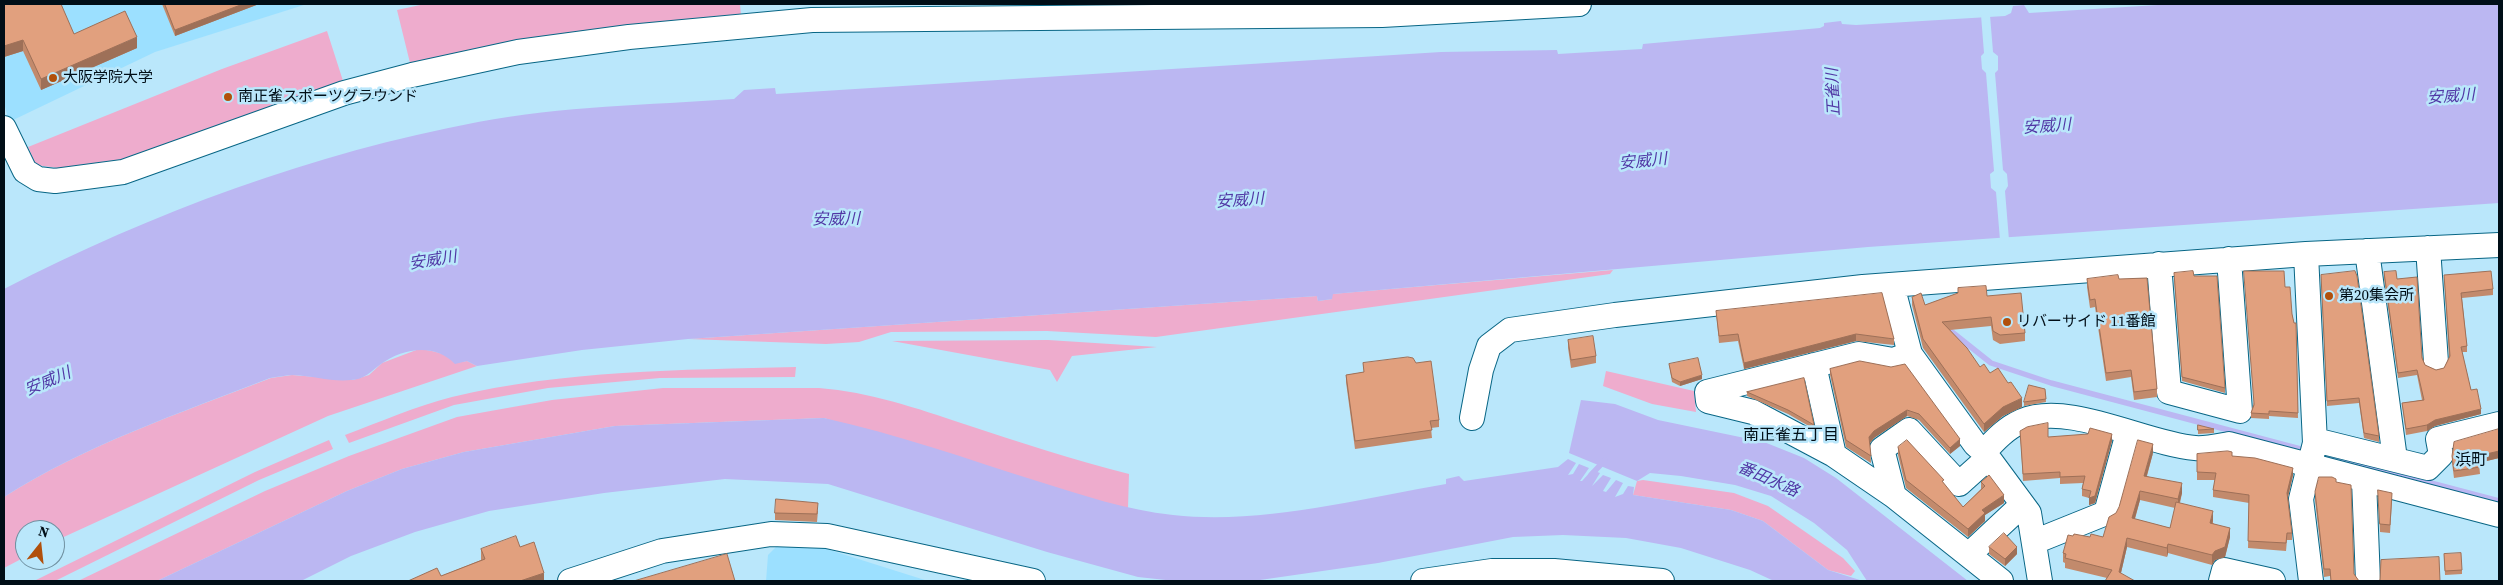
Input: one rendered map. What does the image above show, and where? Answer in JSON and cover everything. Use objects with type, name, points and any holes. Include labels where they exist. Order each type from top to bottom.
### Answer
[{"type":"street","points":[[5,134],[25,171],[38,179],[55,181],[124,172],[344,93],[412,75],[518,52],[662,34],[889,11],[1176,11],[1382,15],[1579,4]]},
{"type":"street","points":[[1472,418],[1481,370],[1489,346],[1510,330],[1615,315],[1892,285],[2229,259],[2499,245]]},
{"type":"street","points":[[2428,248],[2436,362]]},
{"type":"street","points":[[2367,251],[2394,459]]},
{"type":"street","points":[[2306,254],[2312,451],[2301,499],[2311,581]]},
{"type":"street","points":[[2159,264],[2169,392],[2240,411],[2229,259]]},
{"type":"street","points":[[1892,285],[1910,354],[2028,513],[2040,581]]},
{"type":"street","points":[[1910,354],[1893,360],[1859,354],[1707,392],[1708,401],[1753,412],[1834,455],[1894,496],[2001,581]]},
{"type":"street","points":[[1814,365],[1834,455]]},
{"type":"street","points":[[1894,496],[1882,449],[1909,430],[1959,484],[2007,429],[2022,421],[2040,417],[2083,420],[2128,433],[2195,448],[2229,444],[2312,451],[2394,459],[2428,468],[2441,455],[2438,439],[2499,424]]},
{"type":"street","points":[[2034,542],[2106,513],[2128,433]]},
{"type":"street","points":[[2312,451],[2364,480],[2499,515]]},
{"type":"street","points":[[2364,480],[2368,581]]},
{"type":"street","points":[[1976,548],[2022,505]]},
{"type":"street","points":[[570,581],[662,551],[772,534],[827,536],[1032,581]]},
{"type":"street","points":[[2220,581],[2224,570],[2273,581]]},
{"type":"street","points":[[1423,581],[1492,571],[1554,571],[1662,581]]},
{"type":"shaded area","name":"大阪学院大学","points":[[4,4],[307,4],[155,52],[9,122],[4,103]]},
{"type":"shaded area","name":"南正雀スポーツグラウンド","points":[[425,4],[740,4],[741,15],[411,67],[397,10]]},
{"type":"shaded area","name":"南正雀スポーツグラウンド","points":[[327,31],[344,84],[138,157],[58,168],[36,165],[28,147],[222,69]]},
{"type":"shaded area","points":[[1613,270],[1610,274],[1156,337],[1047,331],[891,332],[859,342],[826,344],[688,339],[1317,296],[1318,301],[1332,299],[1332,294]]},
{"type":"shaded area","points":[[1048,340],[1157,347],[1072,356],[1057,382],[1050,370],[892,341]]},
{"type":"shaded area","points":[[419,349],[443,354],[455,363],[467,361],[477,366],[328,416],[65,536],[65,520],[15,520],[15,562],[4,568],[4,497],[35,478],[67,461],[134,431],[271,378],[292,375],[353,380],[369,375],[382,363]]},
{"type":"shaded area","points":[[796,367],[795,377],[660,378],[548,388],[454,405],[349,443],[345,435],[452,397],[537,381],[623,373]]},
{"type":"shaded area","points":[[1606,371],[1694,391],[1696,412],[1652,404],[1603,386]]},
{"type":"shaded area","points":[[663,388],[819,388],[856,393],[893,402],[1087,463],[1129,474],[1128,508],[1105,503],[824,418],[615,426],[464,452],[402,469],[347,491],[157,581],[78,581],[265,491],[349,456],[457,417],[552,400]]},
{"type":"shaded area","points":[[329,440],[333,449],[259,480],[55,581],[34,581],[56,570],[65,570],[65,566],[255,472]]},
{"type":"shaded area","points":[[1643,480],[1734,493],[1768,506],[1843,558],[1855,571],[1851,576],[1828,570],[1763,521],[1731,510],[1633,495],[1637,481]]},
{"type":"shaded area","points":[[817,546],[928,581],[766,581],[768,555],[776,547]]},
{"type":"water","points":[[2174,4],[2499,4],[2499,203],[1868,247],[1333,294],[1332,299],[1318,301],[1317,296],[688,339],[582,350],[477,366],[467,361],[455,364],[447,357],[429,351],[409,351],[399,354],[356,380],[337,380],[294,375],[270,378],[168,417],[100,446],[35,478],[4,497],[4,289],[118,235],[176,210],[235,188],[356,150],[417,135],[478,122],[541,112],[734,99],[744,90],[775,88],[776,94],[1441,52],[1557,50],[1558,54],[1642,49],[1643,44],[1820,28],[1824,26],[1824,23],[1841,21],[1842,24],[1856,25],[2005,16],[2011,13],[2013,6],[2024,5],[2029,13]]},
{"type":"water","name":"番田水路","points":[[1581,400],[1615,404],[1658,420],[1764,442],[1804,458],[1836,478],[1968,581],[1867,581],[1847,550],[1814,523],[1771,496],[1735,485],[1681,476],[1650,473],[1637,481],[1569,453]]},
{"type":"water","points":[[824,418],[905,439],[1054,486],[1138,510],[1206,517],[1275,514],[1310,509],[1446,484],[1446,479],[1459,476],[1464,481],[1558,467],[1568,459],[1576,463],[1568,475],[1573,474],[1579,464],[1589,468],[1580,481],[1592,470],[1600,473],[1592,486],[1603,475],[1611,478],[1603,491],[1606,492],[1616,480],[1623,483],[1615,497],[1623,494],[1628,486],[1634,487],[1633,495],[1731,510],[1763,521],[1828,570],[1863,581],[1774,581],[1750,570],[1681,548],[1626,538],[1563,535],[1513,537],[1378,563],[1253,581],[1175,581],[1138,577],[1047,552],[828,484],[725,479],[604,493],[489,511],[415,532],[351,556],[301,581],[157,581],[347,491],[402,469],[464,452],[615,426]]},
{"type":"pier","points":[[1981,15],[1990,15],[1993,52],[1998,56],[1998,70],[1995,73],[2003,170],[2007,174],[2008,186],[2005,191],[2009,240],[2000,240],[1996,192],[1991,188],[1990,174],[1994,171],[1986,73],[1982,69],[1981,56],[1984,53]]},
{"type":"building","points":[[4,4],[61,4],[74,34],[125,11],[137,37],[41,79],[23,40],[4,46]]},
{"type":"building","points":[[165,4],[243,4],[175,30]]},
{"type":"building","points":[[2193,271],[2194,276],[2217,276],[2225,388],[2182,377],[2174,273]]},
{"type":"building","points":[[2244,271],[2284,271],[2285,287],[2290,287],[2292,314],[2294,323],[2296,323],[2298,413],[2269,411],[2269,414],[2251,413],[2254,405]]},
{"type":"building","points":[[2355,271],[2379,436],[2364,433],[2359,398],[2327,401],[2321,275]]},
{"type":"building","points":[[2396,271],[2397,279],[2417,277],[2422,358],[2425,365],[2436,370],[2444,368],[2450,356],[2444,275],[2491,271],[2493,289],[2461,293],[2467,346],[2461,347],[2471,390],[2477,389],[2481,409],[2435,420],[2427,425],[2406,429],[2402,403],[2424,400],[2417,370],[2398,373],[2384,272]]},
{"type":"building","points":[[2118,275],[2119,279],[2147,278],[2157,389],[2134,392],[2131,370],[2106,373],[2095,299],[2090,300],[2087,279]]},
{"type":"building","points":[[1986,286],[1987,296],[2021,293],[2025,333],[2000,335],[1993,331],[1991,317],[1942,322],[1967,348],[1980,367],[1984,364],[1990,373],[1998,368],[2008,383],[2011,382],[2022,398],[2003,407],[1984,424],[1923,339],[1912,297],[1921,293],[1925,305],[1958,293],[1958,288]]},
{"type":"building","points":[[1882,293],[1894,339],[1856,334],[1744,363],[1738,334],[1719,336],[1716,311]]},
{"type":"building","points":[[1593,336],[1596,356],[1571,360],[1568,340]]},
{"type":"building","points":[[1413,358],[1416,363],[1431,361],[1439,420],[1430,421],[1432,430],[1355,441],[1346,375],[1364,372],[1363,363]]},
{"type":"building","points":[[1698,358],[1702,375],[1680,382],[1672,378],[1669,364]]},
{"type":"building","points":[[1860,361],[1891,367],[1905,364],[1960,439],[1950,448],[1919,414],[1907,410],[1874,431],[1869,437],[1871,456],[1846,440],[1830,369]]},
{"type":"building","points":[[1804,378],[1814,425],[1788,410],[1747,392]]},
{"type":"building","points":[[2029,385],[2045,389],[2046,399],[2024,402]]},
{"type":"building","points":[[2048,423],[2048,437],[2088,434],[2090,428],[2112,434],[2095,496],[2089,498],[2091,491],[2082,489],[2085,476],[2060,477],[2060,472],[2023,474],[2020,431],[2027,427]]},
{"type":"building","points":[[2198,425],[2214,429],[2198,430]]},
{"type":"building","points":[[2499,429],[2499,451],[2478,456],[2480,467],[2454,471],[2452,456],[2454,442]]},
{"type":"building","points":[[1907,440],[1944,480],[1942,481],[1963,507],[1985,486],[1981,482],[1989,475],[2004,495],[1982,510],[1985,513],[1968,529],[1906,480],[1898,447]]},
{"type":"building","points":[[2138,440],[2153,444],[2144,476],[2182,483],[2178,499],[2140,491],[2132,518],[2170,528],[2176,502],[2213,511],[2210,523],[2230,528],[2225,547],[2215,551],[2212,555],[2168,544],[2167,548],[2127,538],[2119,572],[2135,581],[2105,581],[2112,570],[2065,558],[2066,554],[2063,553],[2068,535],[2073,536],[2074,534],[2090,537],[2091,534],[2103,537],[2109,517],[2116,513],[2119,507]]},
{"type":"building","points":[[2232,452],[2232,456],[2255,458],[2293,468],[2287,493],[2292,533],[2287,533],[2286,543],[2248,541],[2249,495],[2213,490],[2216,473],[2197,472],[2197,454]]},
{"type":"building","points":[[2319,477],[2332,477],[2336,479],[2336,482],[2351,485],[2354,574],[2359,581],[2331,581],[2330,569],[2324,569],[2315,492]]},
{"type":"building","points":[[2378,490],[2392,493],[2390,525],[2380,524]]},
{"type":"building","points":[[776,499],[818,503],[817,514],[775,513]]},
{"type":"building","points":[[2004,533],[2017,547],[2005,559],[1989,547]]},
{"type":"building","points":[[516,536],[520,547],[534,542],[544,573],[520,581],[408,581],[437,568],[441,576],[485,559],[481,549]]},
{"type":"building","points":[[2461,553],[2462,570],[2445,571],[2444,554]]},
{"type":"building","points":[[727,554],[735,581],[634,581]]},
{"type":"building","points":[[2439,557],[2440,581],[2378,581],[2380,580],[2381,560]]},
{"type":"waterway","points":[[1947,328],[1991,363],[2051,383],[2308,451]]},
{"type":"waterway","points":[[2317,453],[2499,501]]},
{"type":"waterway","points":[[1591,475],[1605,460]]},
{"type":"place","name":"大阪学院大学","points":[[53,78]]},
{"type":"place","name":"南正雀スポーツグラウンド","points":[[228,97]]},
{"type":"place","name":"第20集会所","points":[[2329,296]]},
{"type":"place","name":"リバーサイド 11番館","points":[[2007,322]]},
{"type":"district","name":"南正雀五丁目","points":[[1791,436]]},
{"type":"district","name":"浜町","points":[[2471,461]]},
{"type":"water label","name":"正雀川","points":[[1834,92]]},
{"type":"water label","name":"安威川","points":[[2451,97]]},
{"type":"water label","name":"安威川","points":[[2047,127]]},
{"type":"water label","name":"安威川","points":[[1643,162]]},
{"type":"water label","name":"安威川","points":[[1240,201]]},
{"type":"water label","name":"安威川","points":[[836,220]]},
{"type":"water label","name":"安威川","points":[[433,261]]},
{"type":"water label","name":"安威川","points":[[48,382]]}]
